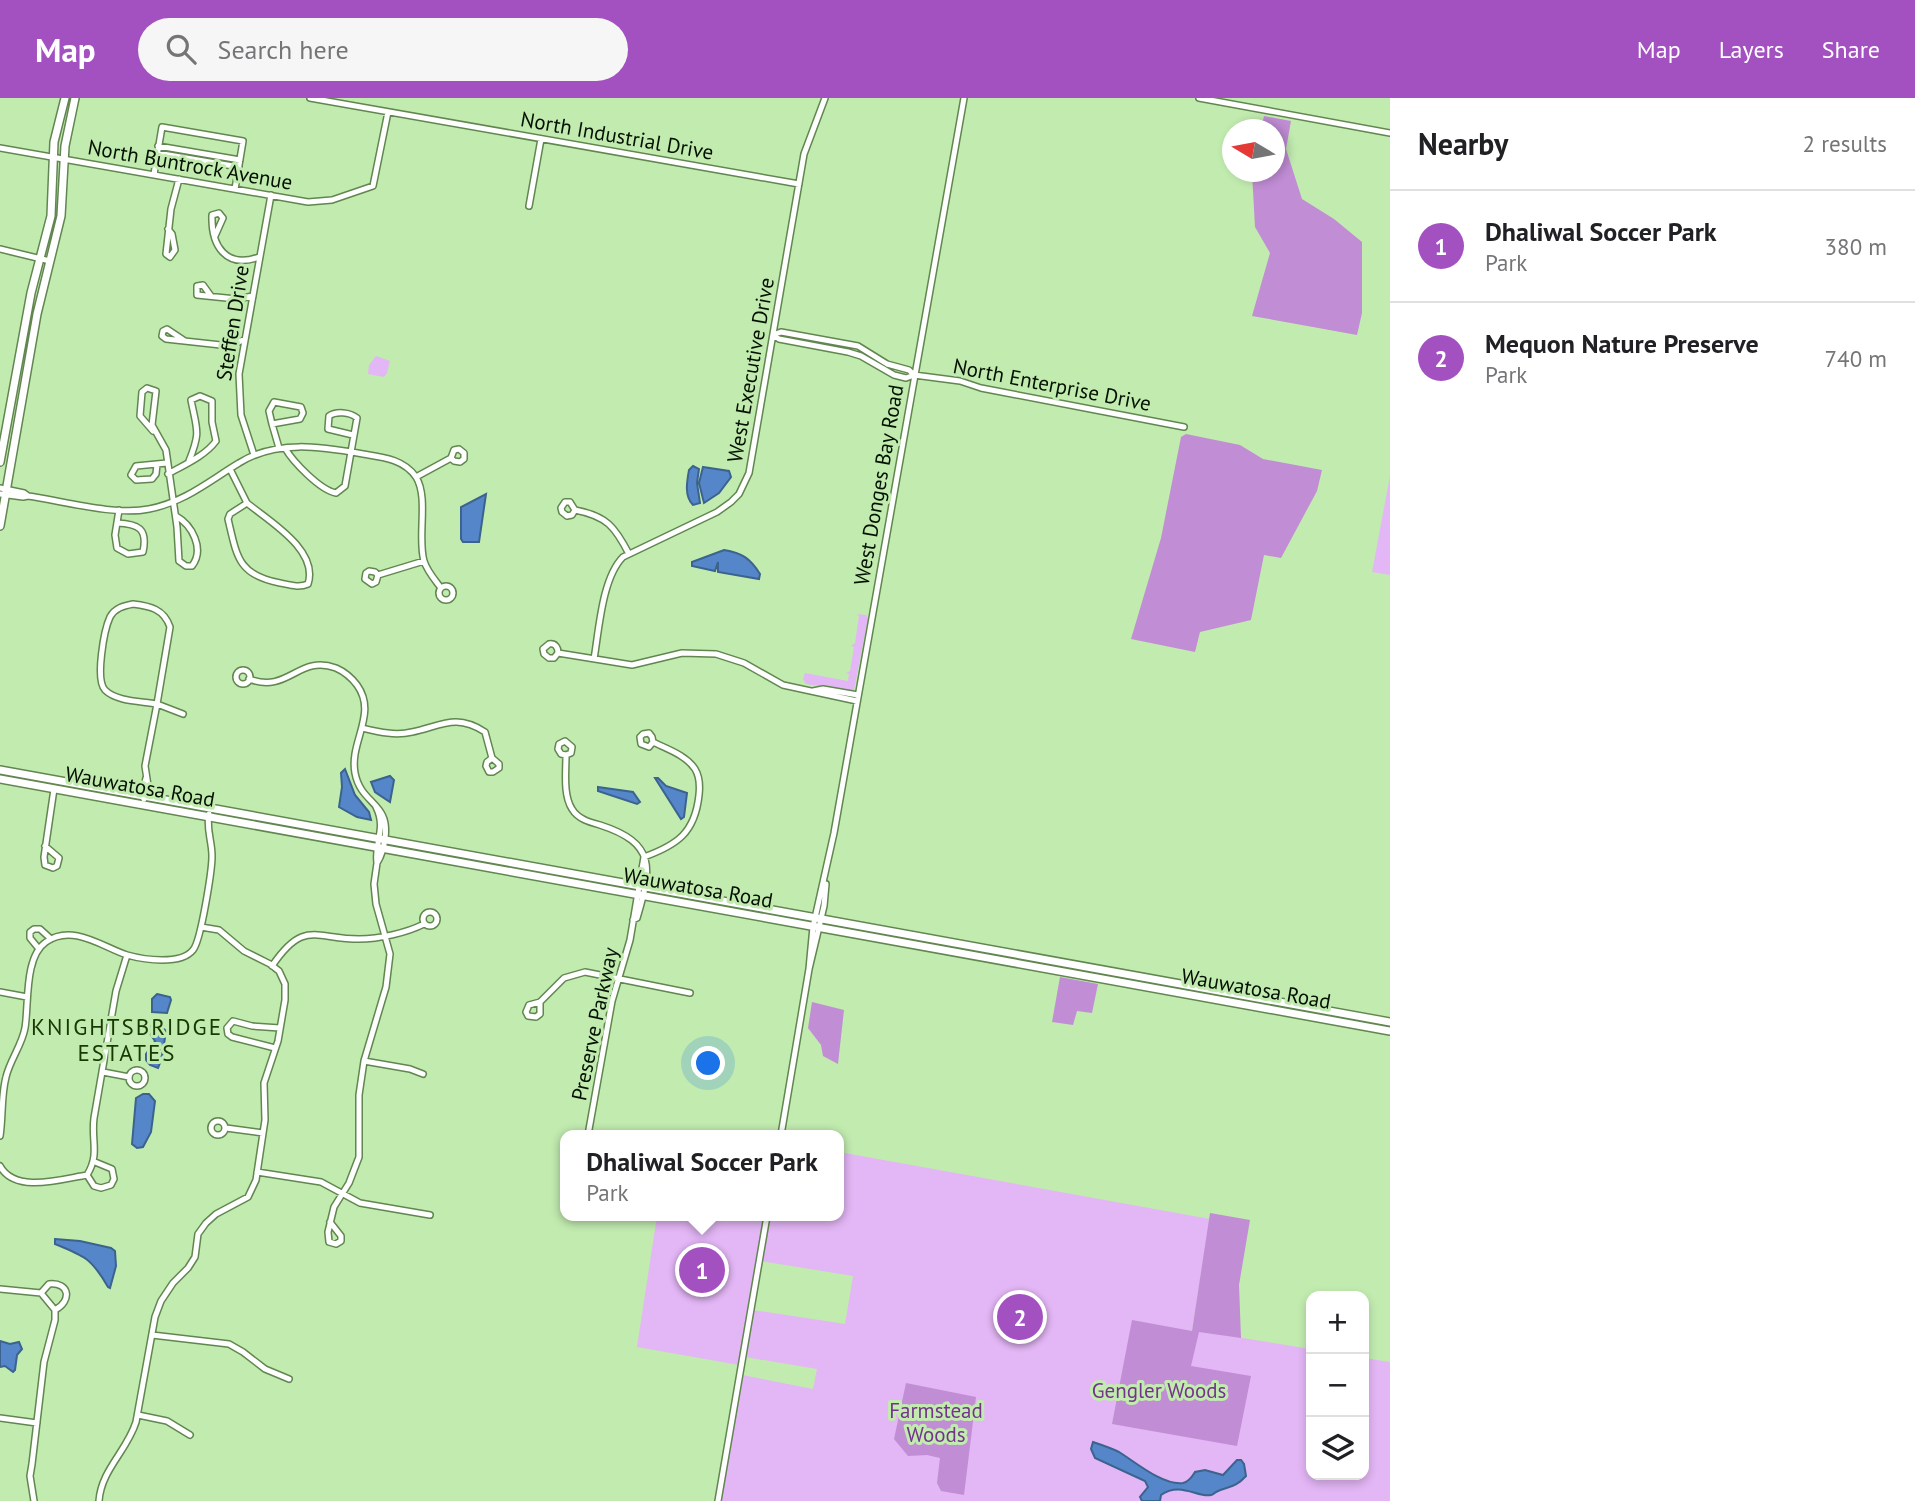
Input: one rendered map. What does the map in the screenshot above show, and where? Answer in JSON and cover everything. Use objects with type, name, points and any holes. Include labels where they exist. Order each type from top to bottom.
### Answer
[{"type":"main road","points":[[0,462],[31,293],[51,216],[56,132],[65,98]]},
{"type":"main road","points":[[0,526],[3,492],[32,342],[61,216],[66,139],[75,98]]},
{"type":"main road","points":[[23,340],[32,342]]},
{"type":"main road","points":[[6,431],[16,433]]},
{"type":"main road","name":"Wauwatosa Road","points":[[2,771],[642,886],[817,923],[1390,1031]]},
{"type":"main road","name":"Wauwatosa Road","points":[[0,779],[779,920],[862,925],[1390,1022]]},
{"type":"street","name":"North Industrial Drive","points":[[310,98],[799,184]]},
{"type":"street","name":"West Executive Drive","points":[[594,659],[610,576],[616,564],[629,554],[717,512],[739,494],[749,473],[804,154],[825,98]]},
{"type":"street","name":"West Donges Bay Road","points":[[782,1130],[964,98]]},
{"type":"street","points":[[1199,98],[1390,133]]},
{"type":"street","name":"North Buntrock Avenue","points":[[0,148],[323,202],[373,186],[388,112]]},
{"type":"street","points":[[154,174],[162,127],[243,141],[235,189]]},
{"type":"street","points":[[529,206],[541,139]]},
{"type":"street","points":[[158,150],[239,164]]},
{"type":"street","points":[[169,229],[178,179]]},
{"type":"street","name":"Steffen Drive","points":[[254,455],[239,396],[239,374],[271,195]]},
{"type":"street","points":[[215,236],[216,244],[230,258],[244,261],[259,257]]},
{"type":"street","points":[[0,249],[50,261]]},
{"type":"street","points":[[211,296],[236,299],[253,296]]},
{"type":"street","name":"North Enterprise Drive","points":[[773,335],[779,339],[861,356],[894,375],[906,378],[914,375],[961,381],[981,388],[1184,426]]},
{"type":"street","points":[[185,341],[230,346],[245,339]]},
{"type":"street","points":[[153,431],[156,391],[147,388],[142,392],[140,416],[164,446],[176,516],[179,561],[186,566],[192,566],[197,555],[193,535],[186,522],[176,516]]},
{"type":"street","points":[[168,474],[210,449],[216,442],[212,401],[200,396],[191,400],[199,430],[189,461]]},
{"type":"street","points":[[272,424],[300,419],[303,412],[301,407],[274,402],[269,411],[272,424],[282,448],[333,493],[340,492],[345,486],[357,418],[336,412],[328,416],[328,429],[353,435]]},
{"type":"street","points":[[3,492],[23,498],[28,496],[140,511],[173,503],[254,455],[282,448],[313,446],[394,460],[416,477],[421,494],[424,561],[441,588]]},
{"type":"street","points":[[416,477],[452,458]]},
{"type":"street","points":[[157,464],[156,474],[152,479],[136,480],[131,475],[136,466],[167,463]]},
{"type":"street","points":[[230,469],[247,503],[300,547],[310,573],[308,584],[300,586],[261,579],[248,572],[239,561],[228,519],[230,514],[247,503]]},
{"type":"street","points":[[117,523],[136,524],[141,529],[143,552],[128,554],[117,548],[115,541],[117,523],[119,510]]},
{"type":"street","points":[[575,510],[588,512],[610,524],[629,554]]},
{"type":"street","points":[[378,575],[424,561]]},
{"type":"street","points":[[143,804],[145,795],[149,792],[145,766],[158,704],[170,635],[167,619],[158,609],[125,605],[118,608],[111,615],[108,625],[100,671],[103,688],[115,696],[158,704],[183,714]]},
{"type":"street","points":[[558,653],[632,665],[682,653],[709,653],[738,661],[778,683],[822,695],[857,698]]},
{"type":"street","points":[[250,679],[274,684],[315,665],[334,667],[347,673],[362,693],[366,710],[355,752],[355,773],[361,790],[382,811],[386,821],[374,884],[376,904],[390,954],[386,987],[363,1061],[359,1095],[359,1157],[349,1183],[334,1207],[330,1223]]},
{"type":"street","points":[[362,727],[399,734],[446,722],[469,723],[485,732],[492,758]]},
{"type":"street","points":[[566,755],[567,792],[574,812],[589,822],[628,836],[644,857],[664,850],[687,832],[696,814],[700,789],[699,778],[689,762],[653,742]]},
{"type":"street","points":[[45,846],[54,789]]},
{"type":"street","points":[[0,1136],[5,1082],[24,1029],[32,968],[39,949],[51,939],[63,937],[92,938],[127,955],[178,960],[193,951],[198,943],[212,856],[207,824],[210,807]]},
{"type":"street","name":"Preserve Parkway","points":[[590,1130],[618,979],[634,920],[632,916],[648,868],[644,857]]},
{"type":"street","points":[[272,966],[293,942],[313,933],[362,939],[414,929],[424,923]]},
{"type":"street","points":[[99,1501],[106,1473],[131,1438],[160,1301],[195,1257],[198,1234],[206,1223],[216,1214],[248,1197],[257,1172],[263,1133],[264,1083],[280,1028],[285,984],[279,971],[244,951],[219,930],[201,927]]},
{"type":"street","points":[[39,949],[30,938],[30,932],[40,929],[51,939]]},
{"type":"street","points":[[0,1166],[6,1179],[25,1182],[51,1181],[87,1175],[95,1162],[92,1133],[116,991],[127,955]]},
{"type":"street","points":[[541,1002],[564,978],[573,974],[594,973],[690,993]]},
{"type":"street","points":[[0,992],[27,996]]},
{"type":"street","points":[[275,1048],[232,1037],[228,1034],[228,1028],[233,1021],[280,1028]]},
{"type":"street","points":[[363,1061],[410,1069],[423,1074]]},
{"type":"street","points":[[103,1072],[129,1077]]},
{"type":"street","points":[[226,1128],[263,1133]]},
{"type":"street","points":[[87,1175],[94,1186],[101,1188],[111,1185],[114,1178],[112,1169],[95,1162]]},
{"type":"street","points":[[257,1172],[321,1182],[360,1203],[430,1215]]},
{"type":"street","points":[[718,1501],[766,1221]]},
{"type":"street","points":[[41,1293],[49,1284],[57,1283],[62,1286],[66,1298],[64,1304],[55,1310]]},
{"type":"street","points":[[0,1289],[41,1293],[55,1310],[44,1362],[30,1476],[34,1501]]},
{"type":"street","points":[[152,1335],[229,1344],[265,1369],[289,1379]]},
{"type":"street","points":[[138,1415],[167,1421],[190,1435]]},
{"type":"street","points":[[0,1418],[37,1423]]},
{"type":"green space","points":[[1285,120],[1291,121],[1286,149],[1302,199],[1334,219],[1362,242],[1362,313],[1357,335],[1252,316],[1270,253],[1255,227],[1252,182],[1285,182]]},
{"type":"green space","points":[[376,356],[390,361],[384,377],[368,374],[369,365]]},
{"type":"green space","points":[[1186,434],[1240,445],[1263,459],[1322,470],[1317,491],[1281,558],[1264,555],[1251,620],[1200,632],[1195,652],[1131,639],[1161,538],[1181,437]]},
{"type":"green space","points":[[1390,476],[1390,575],[1372,572]]},
{"type":"green space","points":[[857,614],[866,615],[868,618],[854,690],[806,684],[803,679],[805,673],[848,681],[849,674],[846,673],[850,671],[854,647],[851,646],[855,643],[859,616]]},
{"type":"green space","points":[[1060,977],[1098,984],[1092,1013],[1077,1011],[1073,1025],[1052,1022]]},
{"type":"green space","points":[[812,1002],[844,1010],[838,1064],[823,1056],[821,1045],[808,1028]]},
{"type":"green space","points":[[844,1153],[1210,1219],[1192,1330],[1306,1348],[1306,1480],[1369,1480],[1369,1359],[1390,1362],[1390,1501],[721,1501],[742,1375],[813,1389],[817,1369],[745,1357],[753,1310],[845,1324],[853,1276],[761,1261],[768,1221],[844,1221]]},
{"type":"green space","name":"Gengler Woods","points":[[1210,1213],[1250,1220],[1239,1285],[1241,1338],[1199,1332],[1191,1366],[1251,1376],[1237,1446],[1112,1424],[1132,1320],[1192,1331]]},
{"type":"green space","points":[[656,1221],[763,1221],[739,1365],[637,1347]]},
{"type":"green space","name":"Farmstead Woods","points":[[906,1383],[976,1397],[964,1495],[941,1491],[937,1483],[940,1458],[927,1455],[908,1456],[894,1439]]},
{"type":"water","points":[[693,466],[699,469],[697,483],[700,503],[693,505],[687,488],[689,470]]},
{"type":"water","points":[[703,467],[729,471],[731,477],[719,493],[704,503],[699,483]]},
{"type":"water","points":[[486,494],[479,542],[463,542],[461,507]]},
{"type":"water","points":[[724,550],[749,560],[760,574],[759,579],[718,572],[718,562],[715,571],[692,566],[692,562]]},
{"type":"water","points":[[345,769],[355,795],[369,812],[371,820],[357,817],[339,807],[341,773]]},
{"type":"water","points":[[390,776],[394,780],[390,802],[375,792],[371,782]]},
{"type":"water","points":[[655,778],[666,786],[687,793],[684,817],[681,819]]},
{"type":"water","points":[[598,787],[633,792],[640,802],[637,804],[598,791]]},
{"type":"water","points":[[157,994],[170,997],[167,1013],[152,1012],[152,999]]},
{"type":"water","points":[[151,1026],[160,1026],[166,1031],[158,1068],[146,1060],[146,1054],[155,1041],[149,1032]]},
{"type":"water","points":[[149,1094],[155,1101],[151,1132],[143,1147],[137,1148],[132,1144],[136,1098]]},
{"type":"water","points":[[55,1239],[80,1241],[115,1251],[116,1266],[110,1288],[92,1264],[81,1255],[55,1244]]},
{"type":"water","points":[[0,1341],[10,1344],[19,1342],[22,1349],[17,1355],[13,1372],[5,1366],[0,1367]]},
{"type":"water","points":[[1093,1442],[1119,1452],[1158,1477],[1175,1483],[1185,1482],[1195,1472],[1205,1470],[1223,1475],[1237,1460],[1244,1464],[1246,1476],[1235,1485],[1212,1495],[1175,1490],[1161,1495],[1160,1501],[1142,1501],[1140,1497],[1148,1487],[1145,1481],[1095,1458],[1091,1449]]},
{"type":"place","name":"Dhaliwal Soccer Park","points":[[702,1270]]},
{"type":"place","name":"Mequon Nature Preserve","points":[[1020,1317]]},
{"type":"district","name":"KNIGHTSBRIDGE ESTATES","points":[[127,1040]]}]
